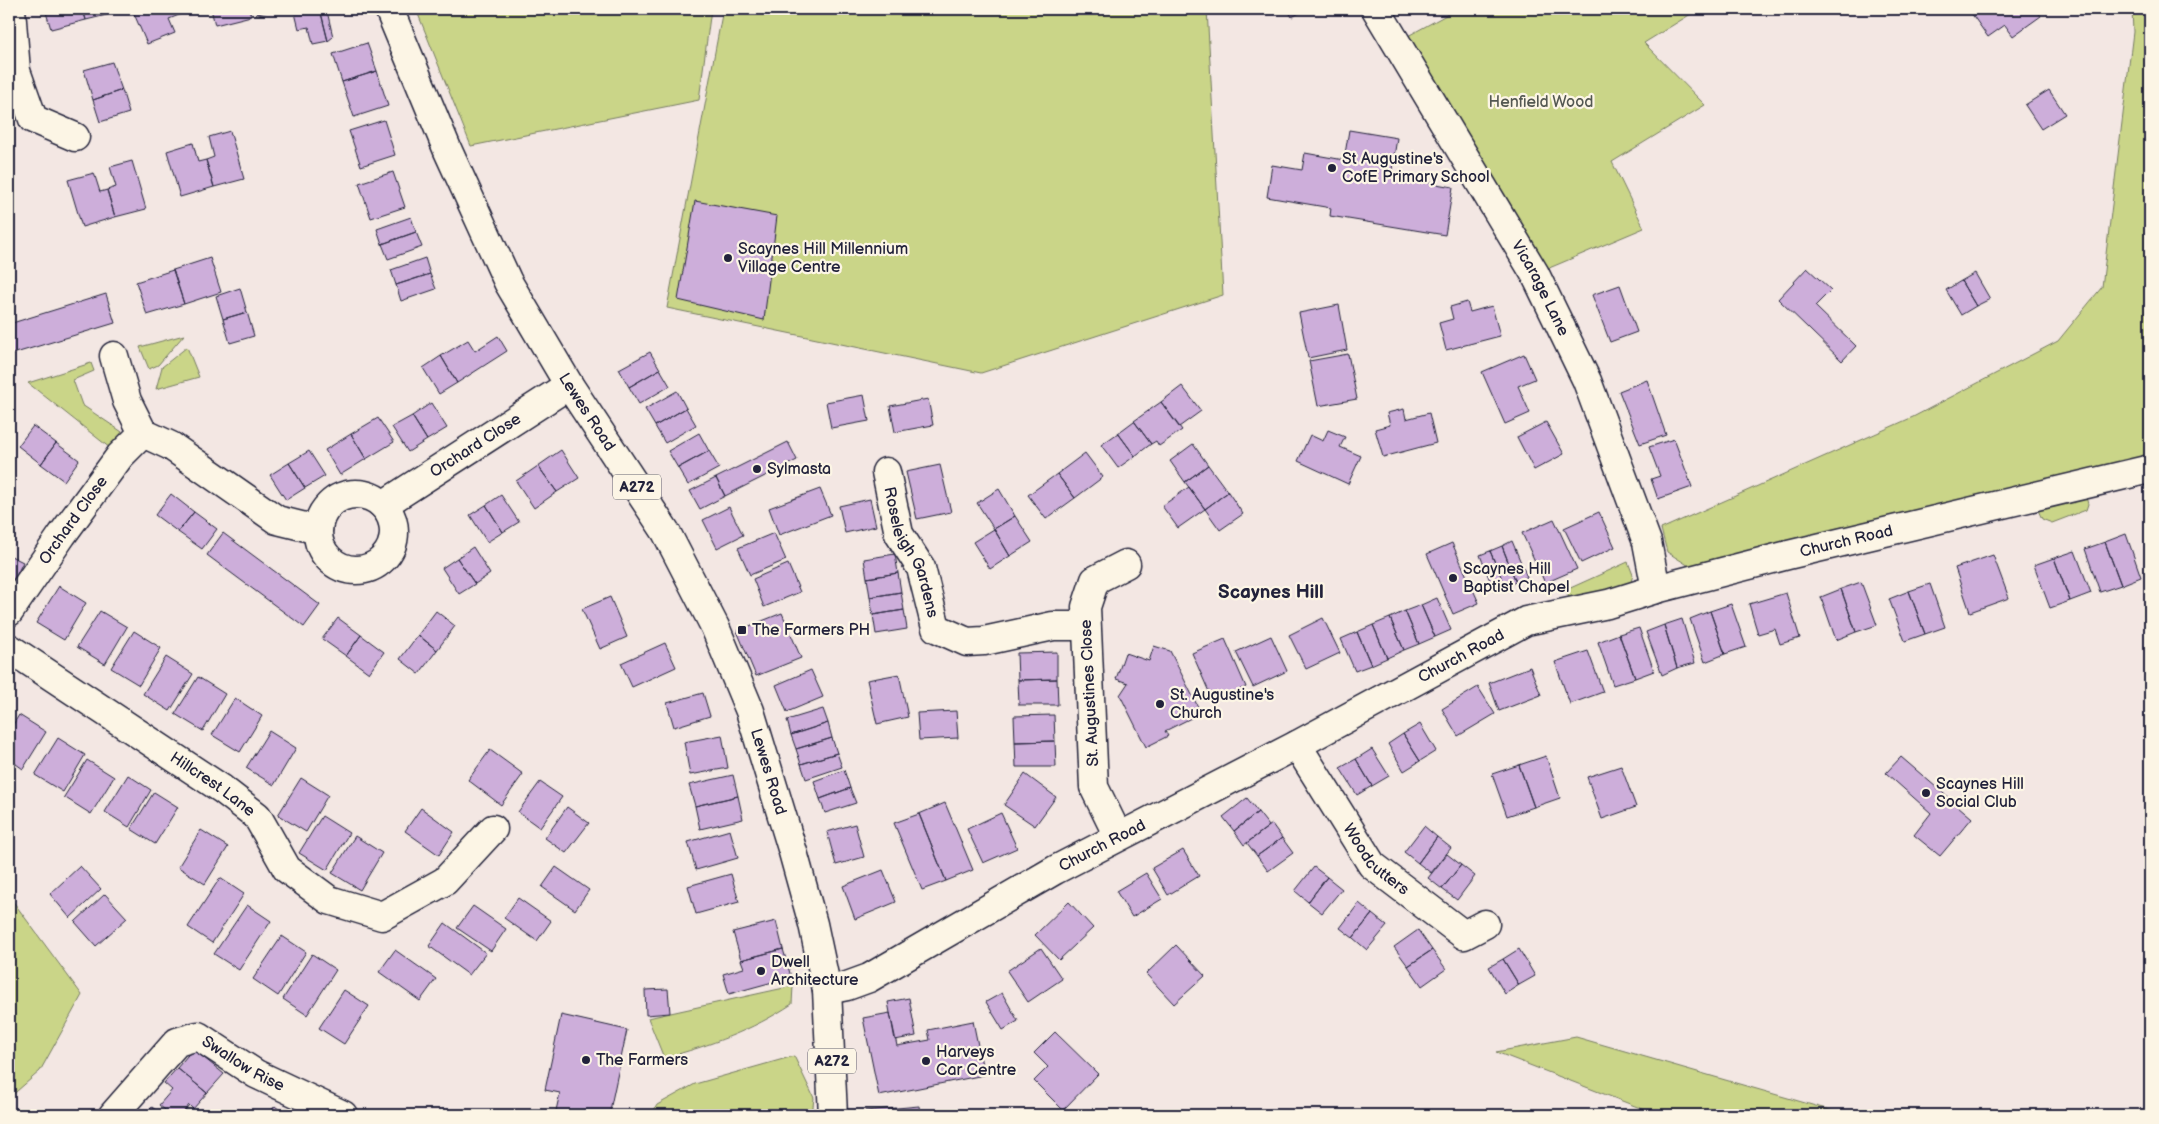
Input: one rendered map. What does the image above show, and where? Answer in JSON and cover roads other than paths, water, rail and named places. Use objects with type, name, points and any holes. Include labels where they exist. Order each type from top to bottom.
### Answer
[{"type":"main road","points":[[11,9],[16,71],[33,119],[75,137]]},
{"type":"main road","name":"Lewes Road","points":[[389,9],[448,151],[508,282],[569,385],[666,532],[714,627],[753,721],[813,924],[827,990]]},
{"type":"main road","name":"Vicarage Lane","points":[[1376,9],[1534,274],[1582,372],[1647,542],[1656,589]]},
{"type":"main road","points":[[114,356],[127,401],[142,433],[171,446],[277,520],[318,530]]},
{"type":"main road","name":"Orchard Close","points":[[383,505],[569,385]]},
{"type":"main road","name":"Orchard Close","points":[[9,612],[62,534],[120,456],[142,433]]},
{"type":"main road","name":"Church Road","points":[[827,990],[847,986],[870,978],[1055,870],[1297,745],[1526,621],[1608,604],[1656,589],[1788,555],[2150,469]]},
{"type":"main road","name":"Roseleigh Gardens","points":[[886,472],[899,534],[921,568],[936,628],[967,642],[984,641],[1054,626],[1085,626]]},
{"type":"main road","points":[[361,494],[383,505],[390,515],[394,527],[393,540],[389,552],[380,562],[370,568],[357,570],[345,569],[333,563],[325,554],[319,542],[318,530],[324,512],[337,499],[348,495],[361,494]]},
{"type":"main road","name":"St. Augustines Close","points":[[1118,836],[1094,787],[1085,626],[1086,607],[1096,580],[1126,564]]},
{"type":"main road","name":"Hillcrest Lane","points":[[9,648],[218,786],[257,816],[287,869],[329,900],[382,916],[445,880],[482,844],[493,830]]},
{"type":"main road","name":"Woodcutters","points":[[1297,745],[1372,865],[1464,935],[1485,924]]},
{"type":"main road","name":"A272","points":[[827,990],[833,1115]]},
{"type":"main road","name":"Swallow Rise","points":[[113,1115],[178,1042],[198,1036],[256,1074],[343,1115]]},
{"type":"place","name":"St Augustine's CofE Primary School","points":[[1332,168]]},
{"type":"place","name":"Scaynes Hill Millennium Village Centre","points":[[728,258]]},
{"type":"place","name":"Sylmasta","points":[[757,469]]},
{"type":"place","name":"Scaynes Hill Baptist Chapel","points":[[1453,578]]},
{"type":"place","name":"The Farmers PH","points":[[742,630]]},
{"type":"place","name":"St. Augustine's Church","points":[[1160,704]]},
{"type":"place","name":"Scaynes Hill Social Club","points":[[1926,793]]},
{"type":"place","name":"Dwell Architecture","points":[[761,971]]},
{"type":"place","name":"The Farmers","points":[[586,1060]]},
{"type":"place","name":"Harveys Car Centre","points":[[926,1061]]},
{"type":"district","name":"Scaynes Hill","points":[[1271,592]]},
{"type":"park label","name":"Henfield Wood","points":[[1541,102]]}]
